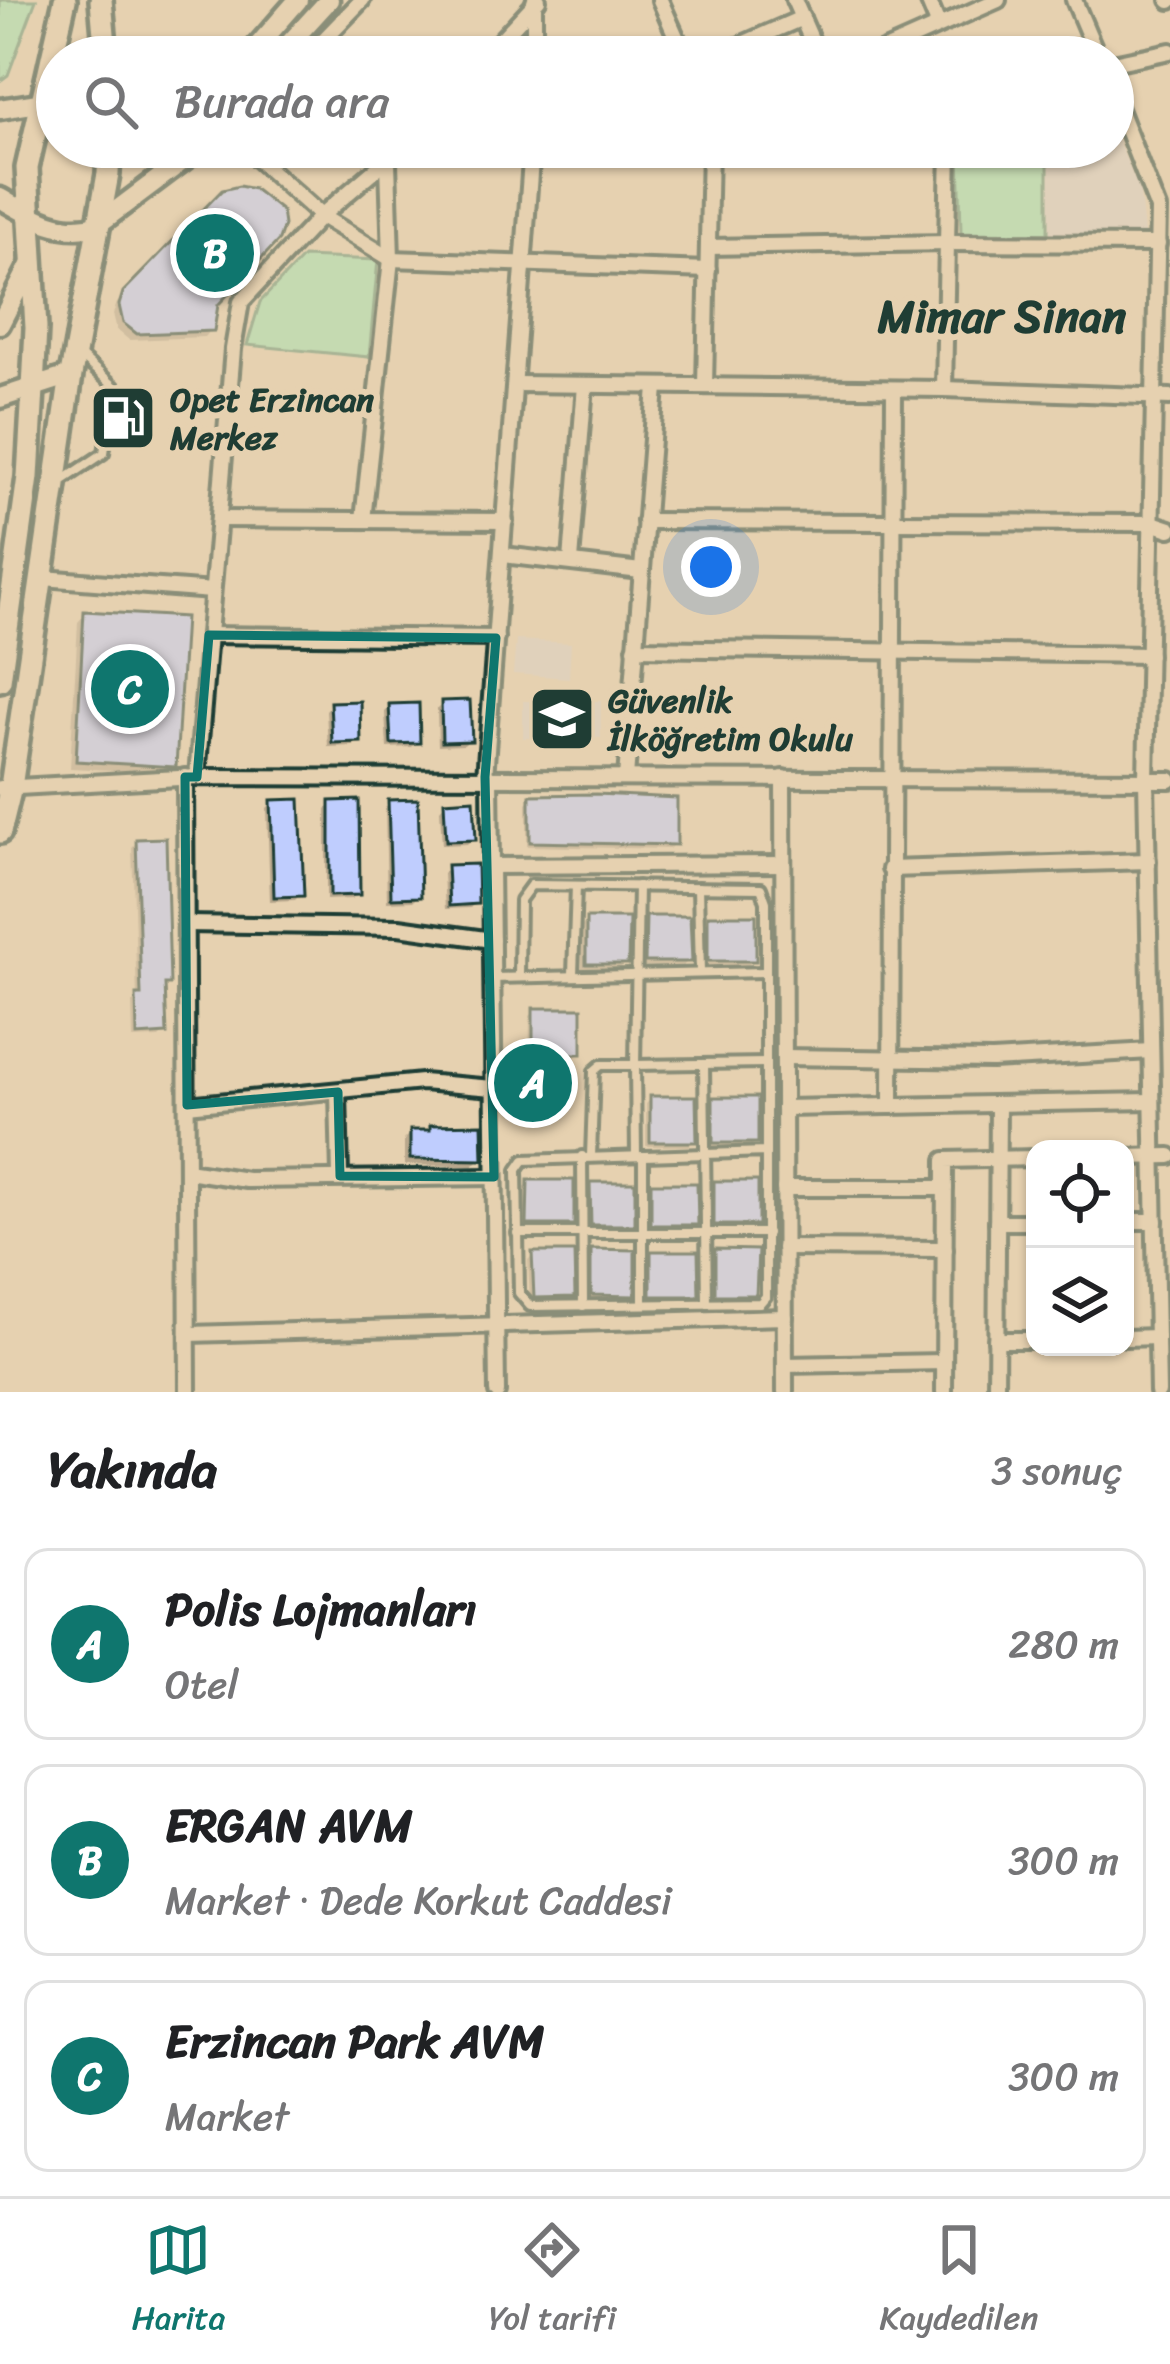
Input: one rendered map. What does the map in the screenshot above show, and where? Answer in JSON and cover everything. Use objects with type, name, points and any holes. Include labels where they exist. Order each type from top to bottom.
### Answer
[{"type":"main road","points":[[58,36],[65,0]]},
{"type":"main road","points":[[101,0],[104,36]]},
{"type":"main road","points":[[266,36],[298,0]]},
{"type":"main road","points":[[296,36],[328,0]]},
{"type":"main road","points":[[0,109],[36,103]]},
{"type":"main road","points":[[0,680],[25,499],[33,389],[35,328],[27,168],[36,139]]},
{"type":"main road","points":[[0,832],[108,168]]},
{"type":"main road","points":[[0,198],[56,227],[79,231],[97,225],[175,168]]},
{"type":"main road","points":[[0,324],[31,263]]},
{"type":"main road","points":[[0,398],[71,375]]},
{"type":"street","points":[[327,36],[362,0]]},
{"type":"street","points":[[660,0],[676,36]]},
{"type":"street","points":[[794,0],[810,36]]},
{"type":"street","points":[[928,0],[938,24]]},
{"type":"street","points":[[913,36],[998,0]]},
{"type":"street","points":[[1073,0],[1089,36]]},
{"type":"street","points":[[504,36],[535,1]]},
{"type":"street","points":[[534,36],[535,1]]},
{"type":"street","points":[[761,36],[802,18]]},
{"type":"street","points":[[1134,59],[1170,51]]},
{"type":"street","points":[[1134,141],[1164,209],[1158,244],[1162,397],[1152,524],[1146,779],[1153,1101],[1162,1156],[1155,1221],[1163,1287],[1157,1337],[1158,1392]]},
{"type":"street","points":[[267,168],[321,216],[391,260],[708,270]]},
{"type":"street","points":[[188,1392],[186,924],[191,777],[209,635],[233,350],[241,302],[321,216],[381,168]]},
{"type":"street","points":[[363,520],[391,260],[388,168]]},
{"type":"street","points":[[496,1392],[488,778],[531,168]]},
{"type":"street","points":[[705,386],[710,168]]},
{"type":"street","points":[[944,389],[949,168]]},
{"type":"street","points":[[710,248],[949,242],[1158,244]]},
{"type":"street","points":[[517,384],[944,389],[1162,397]]},
{"type":"street","points":[[571,561],[585,385]]},
{"type":"street","points":[[626,778],[656,387]]},
{"type":"street","points":[[891,1106],[894,389]]},
{"type":"street","points":[[219,519],[505,521]]},
{"type":"street","points":[[645,521],[1152,524],[1170,529]]},
{"type":"street","points":[[503,555],[641,571]]},
{"type":"street","points":[[43,578],[212,591]]},
{"type":"street","points":[[209,635],[496,638]]},
{"type":"street","points":[[635,648],[1149,655]]},
{"type":"street","points":[[5,787],[191,777],[1170,779]]},
{"type":"street","points":[[783,778],[785,1392]]},
{"type":"street","points":[[890,869],[1148,861]]},
{"type":"street","points":[[491,866],[783,864]]},
{"type":"street","points":[[1149,906],[1170,906]]},
{"type":"street","points":[[186,924],[399,927],[491,940]]},
{"type":"street","points":[[1151,1031],[1170,1031]]},
{"type":"street","points":[[784,1057],[992,1060],[1151,1051]]},
{"type":"street","points":[[187,1105],[422,1082],[493,1088]]},
{"type":"street","points":[[338,1092],[340,1176]]},
{"type":"street","points":[[784,1108],[1153,1101]]},
{"type":"street","points":[[996,1392],[998,1104]]},
{"type":"street","points":[[944,1392],[945,1160],[1026,1158]]},
{"type":"street","points":[[187,1172],[247,1180],[494,1177]]},
{"type":"street","points":[[784,1188],[945,1188]]},
{"type":"street","points":[[1134,1221],[1155,1221]]},
{"type":"street","points":[[997,1222],[1026,1222]]},
{"type":"street","points":[[784,1248],[945,1249]]},
{"type":"street","points":[[189,1334],[785,1317]]},
{"type":"street","points":[[1134,1338],[1157,1337]]},
{"type":"street","points":[[996,1340],[1026,1340]]},
{"type":"street","points":[[785,1365],[944,1362]]},
{"type":"lane","points":[[57,484],[104,452],[114,386],[75,352]]},
{"type":"lane","points":[[519,976],[520,900],[531,885],[761,888],[766,902],[764,972],[766,1063],[767,1233],[766,1296],[760,1303],[530,1306],[522,1300],[517,1233],[517,1170],[524,1160],[766,1152]]},
{"type":"lane","points":[[573,974],[576,886]]},
{"type":"lane","points":[[638,886],[635,1065],[644,1304]]},
{"type":"lane","points":[[698,887],[700,973]]},
{"type":"lane","points":[[492,979],[764,972]]},
{"type":"lane","points":[[583,1306],[582,1234],[594,1071],[601,1065],[766,1063]]},
{"type":"lane","points":[[704,1064],[707,1303]]},
{"type":"lane","points":[[517,1233],[767,1233]]},
{"type":"highlighted area","points":[[209,635],[496,638],[485,777],[494,1177],[340,1176],[338,1092],[187,1105],[185,777],[197,777]]},
{"type":"shaded area","points":[[1048,168],[1130,168],[1140,192],[1144,233],[1139,238],[1048,234]]},
{"type":"shaded area","name":"Güvenlik İlköğretim Okulu","points":[[516,640],[571,643],[569,678],[513,674]]},
{"type":"shaded area","name":"Güvenlik İlköğretim Okulu","points":[[523,701],[601,701],[601,738],[523,738]]},
{"type":"green space","points":[[0,0],[36,0],[8,75],[0,81]]},
{"type":"green space","points":[[959,168],[1048,168],[1048,234],[961,233]]},
{"type":"green space","points":[[303,257],[378,260],[369,357],[247,345],[260,302]]},
{"type":"building","points":[[254,189],[282,211],[279,240],[218,305],[214,331],[137,334],[123,323],[119,305],[123,292],[222,190]]},
{"type":"building","points":[[121,394],[144,397],[140,441],[115,438]]},
{"type":"building","points":[[84,611],[185,617],[176,767],[76,761]]},
{"type":"building","points":[[470,700],[472,741],[442,742],[441,701]]},
{"type":"building","points":[[360,701],[361,742],[332,743],[330,702]]},
{"type":"building","points":[[419,703],[420,743],[391,744],[389,704]]},
{"type":"building","points":[[530,795],[677,798],[677,845],[530,842]]},
{"type":"building","points":[[300,799],[304,896],[274,897],[271,800]]},
{"type":"building","points":[[418,799],[421,897],[391,898],[388,800]]},
{"type":"building","points":[[474,799],[476,840],[446,841],[444,801]]},
{"type":"building","points":[[359,800],[360,895],[330,896],[330,801]]},
{"type":"building","points":[[166,838],[167,1034],[137,1036],[136,995],[141,995],[136,839]]},
{"type":"building","points":[[477,864],[478,904],[449,906],[447,865]]},
{"type":"building","points":[[708,915],[756,915],[756,961],[708,961]]},
{"type":"building","points":[[646,916],[690,916],[692,962],[645,962]]},
{"type":"building","points":[[586,918],[629,918],[628,964],[586,964]]},
{"type":"building","points":[[533,1008],[582,1008],[582,1054],[533,1054]]},
{"type":"building","points":[[650,1096],[696,1096],[697,1142],[650,1142]]},
{"type":"building","points":[[713,1097],[758,1097],[758,1143],[713,1143]]},
{"type":"building","points":[[482,1124],[483,1160],[410,1159],[410,1130]]},
{"type":"building","points":[[528,1180],[574,1180],[574,1225],[527,1225]]},
{"type":"building","points":[[714,1181],[758,1181],[758,1225],[714,1225]]},
{"type":"building","points":[[590,1182],[635,1182],[635,1225],[591,1225]]},
{"type":"building","points":[[651,1183],[697,1183],[698,1225],[651,1225]]},
{"type":"building","points":[[591,1249],[635,1250],[635,1296],[591,1295]]},
{"type":"building","points":[[715,1249],[758,1250],[756,1295],[715,1295]]},
{"type":"building","points":[[651,1251],[698,1251],[699,1296],[651,1296]]},
{"type":"building","points":[[532,1252],[574,1252],[575,1297],[534,1298]]},
{"type":"place","name":"ERGAN AVM","points":[[215,253]]},
{"type":"place","name":"Opet Erzincan Merkez","points":[[123,418]]},
{"type":"place","name":"Erzincan Park AVM","points":[[130,689]]},
{"type":"place","name":"Güvenlik İlköğretim Okulu","points":[[562,719]]},
{"type":"place","name":"Polis Lojmanları","points":[[533,1083]]},
{"type":"district","name":"Mimar Sinan","points":[[1002,316]]}]
